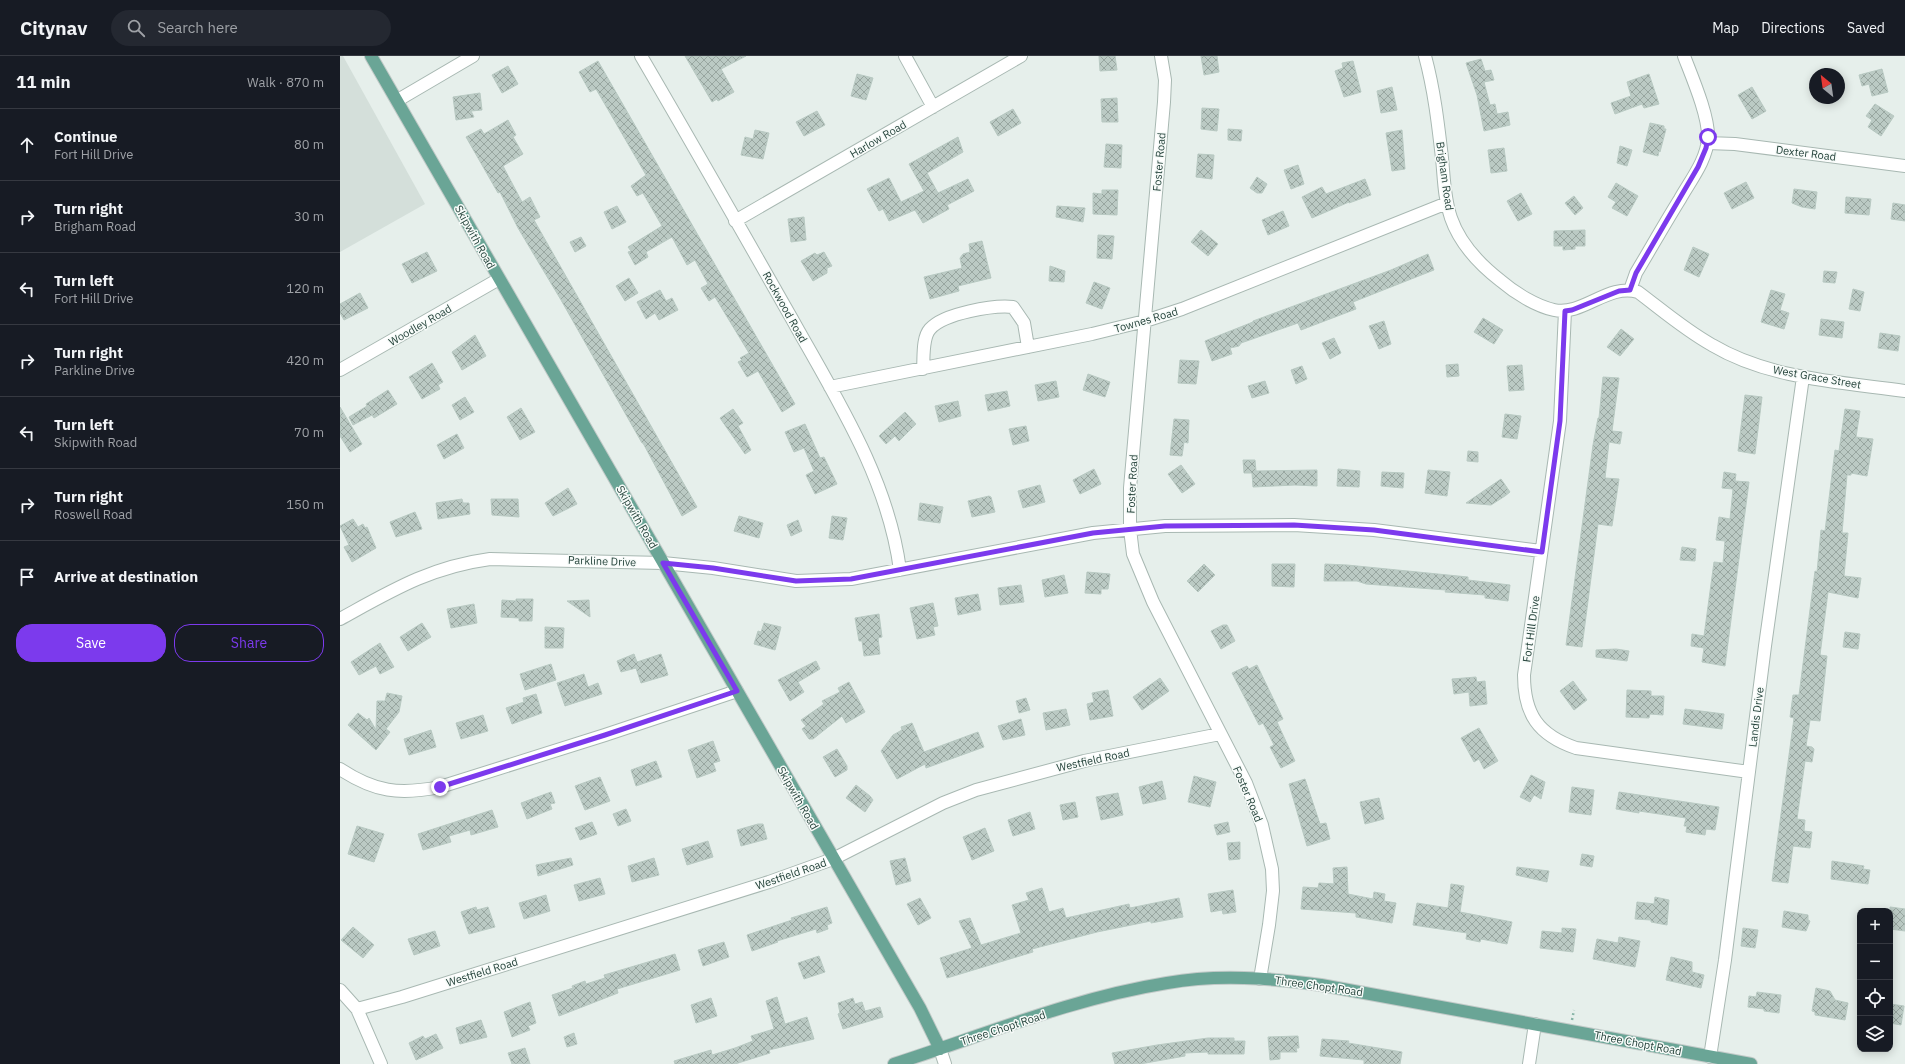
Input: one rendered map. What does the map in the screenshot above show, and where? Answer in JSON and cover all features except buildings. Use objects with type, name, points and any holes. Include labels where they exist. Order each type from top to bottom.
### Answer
[{"type":"main road","name":"Skipwith Road","points":[[371,56],[398,100],[499,279],[920,1008],[940,1049]]},
{"type":"main road","name":"Three Chopt Road","points":[[894,1064],[1076,1004],[1133,989],[1208,978],[1260,979],[1321,985],[1751,1064]]},
{"type":"street","points":[[398,100],[473,56]]},
{"type":"street","name":"Rockwood Road","points":[[640,56],[847,418],[880,489],[898,549],[900,570]]},
{"type":"street","points":[[905,56],[933,107]]},
{"type":"street","name":"Harlow Road","points":[[735,221],[1021,56]]},
{"type":"street","name":"Foster Road","points":[[1161,56],[1165,80],[1164,102],[1130,488],[1130,529],[1133,554],[1153,602],[1252,798],[1262,825],[1272,869],[1273,891],[1260,979]]},
{"type":"street","name":"Brigham Road","points":[[1424,56],[1431,79],[1437,115],[1447,203],[1455,227],[1465,245],[1489,272],[1522,296],[1550,309],[1565,311],[1572,310],[1619,291],[1630,290]]},
{"type":"street","points":[[1630,290],[1636,273],[1698,167],[1707,143],[1708,137],[1705,118],[1696,87],[1684,56]]},
{"type":"street","name":"Dexter Road","points":[[1707,143],[1735,144],[1905,166]]},
{"type":"street","name":"Townes Road","points":[[830,387],[1028,347],[1145,321],[1182,309],[1447,203]]},
{"type":"street","name":"Woodley Road","points":[[340,370],[499,279]]},
{"type":"street","name":"West Grace Street","points":[[1630,290],[1638,292],[1712,346],[1747,362],[1803,377],[1905,391]]},
{"type":"street","points":[[923,369],[925,342],[930,329],[948,318],[975,310],[1000,306],[1014,307],[1024,323],[1028,347]]},
{"type":"street","name":"Fort Hill Drive","points":[[1565,311],[1560,421],[1524,687],[1529,712],[1543,730],[1558,741],[1576,748],[1749,772]]},
{"type":"street","name":"Landis Drive","points":[[1710,1057],[1725,960],[1803,377]]},
{"type":"street","name":"Parkline Drive","points":[[340,619],[416,578],[465,562],[490,559],[663,563],[713,568],[796,581],[851,579],[1093,533],[1165,526],[1294,525],[1374,530],[1542,552]]},
{"type":"street","points":[[340,768],[366,784],[378,789],[396,792],[417,791],[440,787],[605,735],[737,691]]},
{"type":"street","name":"Westfield Road","points":[[357,1009],[410,995],[676,912],[834,859],[914,816],[976,790],[1084,761],[1220,734]]},
{"type":"street","points":[[340,990],[357,1009],[381,1064]]},
{"type":"street","points":[[1529,1064],[1535,1024]]},
{"type":"street","name":"Skipwith Road","points":[[940,1049],[945,1064]]},
{"type":"shaded area","points":[[340,56],[343,56],[425,204],[340,252]]},
{"type":"route","points":[[440,787],[689,708],[737,691],[663,563],[713,568],[796,581],[824,581],[851,579],[1093,533],[1165,526],[1294,525],[1374,530],[1542,552],[1560,421],[1565,311],[1572,310],[1619,291],[1630,290],[1636,273],[1698,167],[1706,148],[1708,137]]}]
